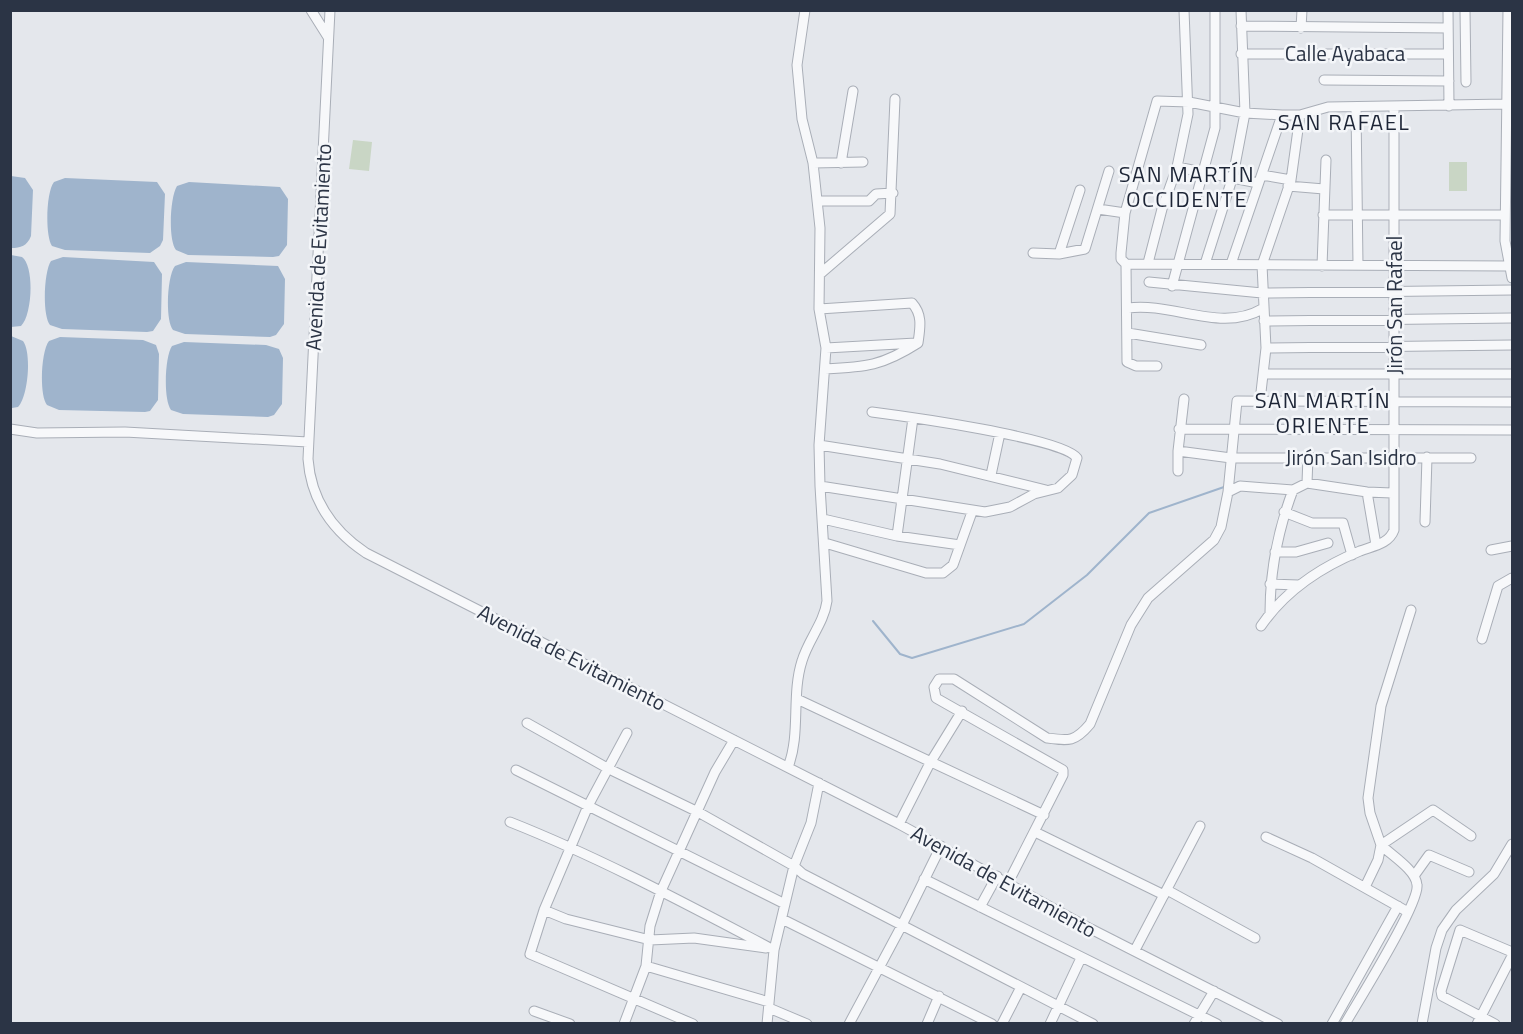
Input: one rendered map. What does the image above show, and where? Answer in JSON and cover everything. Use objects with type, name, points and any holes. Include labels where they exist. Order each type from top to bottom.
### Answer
[{"type":"street","points":[[311,10],[328,37]]},
{"type":"street","name":"Avenida de Evitamiento","points":[[330,10],[308,442],[309,471],[317,498],[326,516],[349,542],[366,553],[900,824],[1214,991],[1262,1020],[1278,1023]]},
{"type":"street","points":[[788,767],[792,752],[802,659],[826,607],[819,446],[826,348],[819,309],[817,201],[813,163],[802,119],[798,73],[805,10]]},
{"type":"street","points":[[1148,263],[1162,209],[1177,167],[1189,102],[1185,10]]},
{"type":"street","points":[[1172,286],[1215,129],[1215,10]]},
{"type":"street","points":[[1205,264],[1233,176],[1245,112],[1241,10]]},
{"type":"street","points":[[1301,28],[1302,10]]},
{"type":"street","points":[[1448,10],[1449,106]]},
{"type":"street","points":[[1465,10],[1466,82]]},
{"type":"street","points":[[1508,10],[1509,143],[1505,215],[1512,278]]},
{"type":"street","points":[[1241,26],[1448,28]]},
{"type":"street","name":"Calle Ayabaca","points":[[1241,54],[1448,54]]},
{"type":"street","points":[[1324,80],[1449,81]]},
{"type":"street","points":[[841,164],[853,91]]},
{"type":"street","points":[[820,274],[890,214],[893,193],[895,99]]},
{"type":"street","points":[[1157,366],[1136,366],[1127,362],[1126,264],[1121,259],[1121,254],[1125,213],[1157,101],[1189,102],[1282,116],[1300,115],[1328,107],[1507,104]]},
{"type":"street","name":"Jirón San Rafael","points":[[1376,545],[1390,538],[1394,530],[1392,493],[1395,321],[1394,107]]},
{"type":"street","points":[[1356,108],[1358,265]]},
{"type":"street","points":[[1260,401],[1266,348],[1262,309],[1262,265],[1290,183],[1300,115]]},
{"type":"street","points":[[1231,264],[1282,116]]},
{"type":"street","points":[[1322,266],[1326,160]]},
{"type":"street","points":[[813,163],[863,162]]},
{"type":"street","points":[[1177,167],[1324,189]]},
{"type":"street","points":[[1033,253],[1059,254],[1085,249],[1109,171]]},
{"type":"street","points":[[1059,254],[1080,190]]},
{"type":"street","points":[[817,201],[869,201],[876,194],[893,193]]},
{"type":"street","points":[[1098,209],[1125,213]]},
{"type":"street","points":[[1323,216],[1358,214],[1505,215]]},
{"type":"street","points":[[1126,264],[1509,266]]},
{"type":"street","points":[[1149,282],[1262,293],[1512,290]]},
{"type":"street","points":[[819,309],[912,303],[917,309],[921,322],[918,343],[894,358],[871,367],[825,369]]},
{"type":"street","points":[[1128,308],[1145,306],[1227,319],[1247,318],[1262,309]]},
{"type":"street","points":[[1264,321],[1512,318]]},
{"type":"street","points":[[1128,333],[1201,345]]},
{"type":"street","points":[[826,348],[918,343]]},
{"type":"street","points":[[1266,348],[1512,345]]},
{"type":"street","points":[[1264,374],[1512,374]]},
{"type":"street","points":[[1178,471],[1179,429],[1184,399]]},
{"type":"street","points":[[1008,883],[1044,815],[1063,770],[936,698],[934,687],[939,679],[954,679],[1047,738],[1064,741],[1079,737],[1090,724],[1131,625],[1148,598],[1214,540],[1221,527],[1236,430],[1237,400],[1512,402]]},
{"type":"street","points":[[820,486],[972,512],[995,511],[1010,507],[1034,494],[1067,482],[1076,465],[1075,455],[1067,449],[1000,433],[872,412]]},
{"type":"street","points":[[897,536],[913,418]]},
{"type":"street","points":[[10,429],[37,433],[124,432],[308,442]]},
{"type":"street","points":[[1179,429],[1512,430]]},
{"type":"street","points":[[991,475],[1000,433]]},
{"type":"street","points":[[819,446],[908,459],[991,475],[1048,490]]},
{"type":"street","name":"Jirón San Isidro","points":[[1178,451],[1231,458],[1308,456],[1471,458]]},
{"type":"street","points":[[1307,483],[1308,456]]},
{"type":"street","points":[[1425,522],[1426,457]]},
{"type":"street","points":[[1228,492],[1240,486],[1293,490],[1307,483],[1367,492],[1392,493]]},
{"type":"street","points":[[1270,613],[1270,584],[1275,552],[1284,512],[1293,490]]},
{"type":"street","points":[[1261,626],[1270,613],[1298,585],[1352,555],[1376,545],[1367,492]]},
{"type":"street","points":[[825,543],[926,573],[943,573],[953,565],[972,512]]},
{"type":"street","points":[[1284,512],[1312,523],[1343,524],[1352,555]]},
{"type":"street","points":[[823,519],[897,536],[960,545]]},
{"type":"street","points":[[1275,552],[1296,552],[1328,543]]},
{"type":"street","points":[[1491,550],[1512,546]]},
{"type":"street","points":[[1482,639],[1498,586],[1512,578]]},
{"type":"street","points":[[1270,584],[1298,585]]},
{"type":"street","points":[[1345,1023],[1408,912],[1418,889],[1414,876],[1381,845],[1370,813],[1368,798],[1381,706],[1411,610]]},
{"type":"street","points":[[797,699],[1044,815]]},
{"type":"street","points":[[900,824],[930,763],[962,711]]},
{"type":"street","points":[[527,723],[609,769],[698,812],[794,866],[803,874],[1093,1023]]},
{"type":"street","points":[[627,733],[588,806],[544,910],[531,956],[693,1023]]},
{"type":"street","points":[[624,1023],[646,966],[650,927],[661,891],[715,772],[734,740]]},
{"type":"street","points":[[516,770],[785,904]]},
{"type":"street","points":[[767,1023],[774,950],[794,866],[811,823],[819,783]]},
{"type":"street","points":[[1365,887],[1378,860],[1381,845],[1433,810],[1471,836]]},
{"type":"street","points":[[510,822],[661,891],[774,950]]},
{"type":"street","points":[[1135,950],[1200,826]]},
{"type":"street","points":[[1035,832],[1166,893],[1255,938]]},
{"type":"street","points":[[1266,837],[1365,887],[1408,912]]},
{"type":"street","points":[[1422,1023],[1436,948],[1442,930],[1456,910],[1494,874],[1512,844]]},
{"type":"street","points":[[849,1023],[902,925],[940,846]]},
{"type":"street","points":[[1414,876],[1429,855],[1469,872]]},
{"type":"street","points":[[980,907],[997,876]]},
{"type":"street","points":[[924,879],[1081,958],[1196,1020],[1217,1023]]},
{"type":"street","points":[[1332,1023],[1398,906]]},
{"type":"street","points":[[544,910],[566,919],[650,940],[694,938],[774,950]]},
{"type":"street","points":[[782,919],[939,996],[981,1021],[992,1023]]},
{"type":"street","points":[[1479,1020],[1512,954],[1463,930],[1458,932],[1441,994],[1479,1020],[1495,1023]]},
{"type":"street","points":[[1050,1023],[1081,958]]},
{"type":"street","points":[[646,966],[769,1005],[807,1023]]},
{"type":"street","points":[[1002,1023],[1021,987]]},
{"type":"street","points":[[1196,1020],[1214,991]]},
{"type":"street","points":[[927,1023],[939,996]]},
{"type":"street","points":[[534,1011],[570,1023]]},
{"type":"green space","points":[[353,140],[372,142],[369,171],[349,169]]},
{"type":"green space","points":[[1449,162],[1467,162],[1467,191],[1449,191]]},
{"type":"water","points":[[11,176],[25,178],[33,190],[31,236],[28,242],[18,248],[11,248]]},
{"type":"water","points":[[65,178],[157,182],[165,194],[163,240],[160,246],[150,253],[65,250],[52,246],[47,224],[49,195],[54,182]]},
{"type":"water","points":[[189,182],[280,187],[288,199],[287,245],[279,256],[188,255],[176,250],[173,245],[171,228],[173,199],[177,186]]},
{"type":"water","points":[[11,255],[22,257],[26,262],[31,292],[25,321],[21,326],[11,327]]},
{"type":"water","points":[[63,257],[154,262],[162,274],[161,319],[153,331],[62,329],[50,325],[47,320],[45,303],[47,274],[51,261]]},
{"type":"water","points":[[186,262],[278,266],[285,279],[284,324],[276,335],[270,337],[185,334],[173,330],[170,325],[168,308],[170,279],[175,266]]},
{"type":"water","points":[[11,336],[23,341],[28,365],[24,394],[18,407],[12,408]]},
{"type":"water","points":[[60,337],[143,340],[156,345],[159,354],[158,400],[150,411],[59,410],[47,405],[44,400],[42,383],[44,354],[49,341]]},
{"type":"water","points":[[184,342],[266,345],[279,349],[283,358],[282,404],[274,415],[268,417],[183,414],[171,410],[168,405],[166,388],[168,359],[172,346]]},
{"type":"waterway","points":[[873,621],[900,654],[912,658],[1024,624],[1087,575],[1149,513],[1224,487]]},
{"type":"district","name":"SAN RAFAEL","points":[[1344,122]]},
{"type":"district","name":"SAN MARTÍN OCCIDENTE","points":[[1187,186]]},
{"type":"district","name":"SAN MARTÍN ORIENTE","points":[[1323,413]]}]
